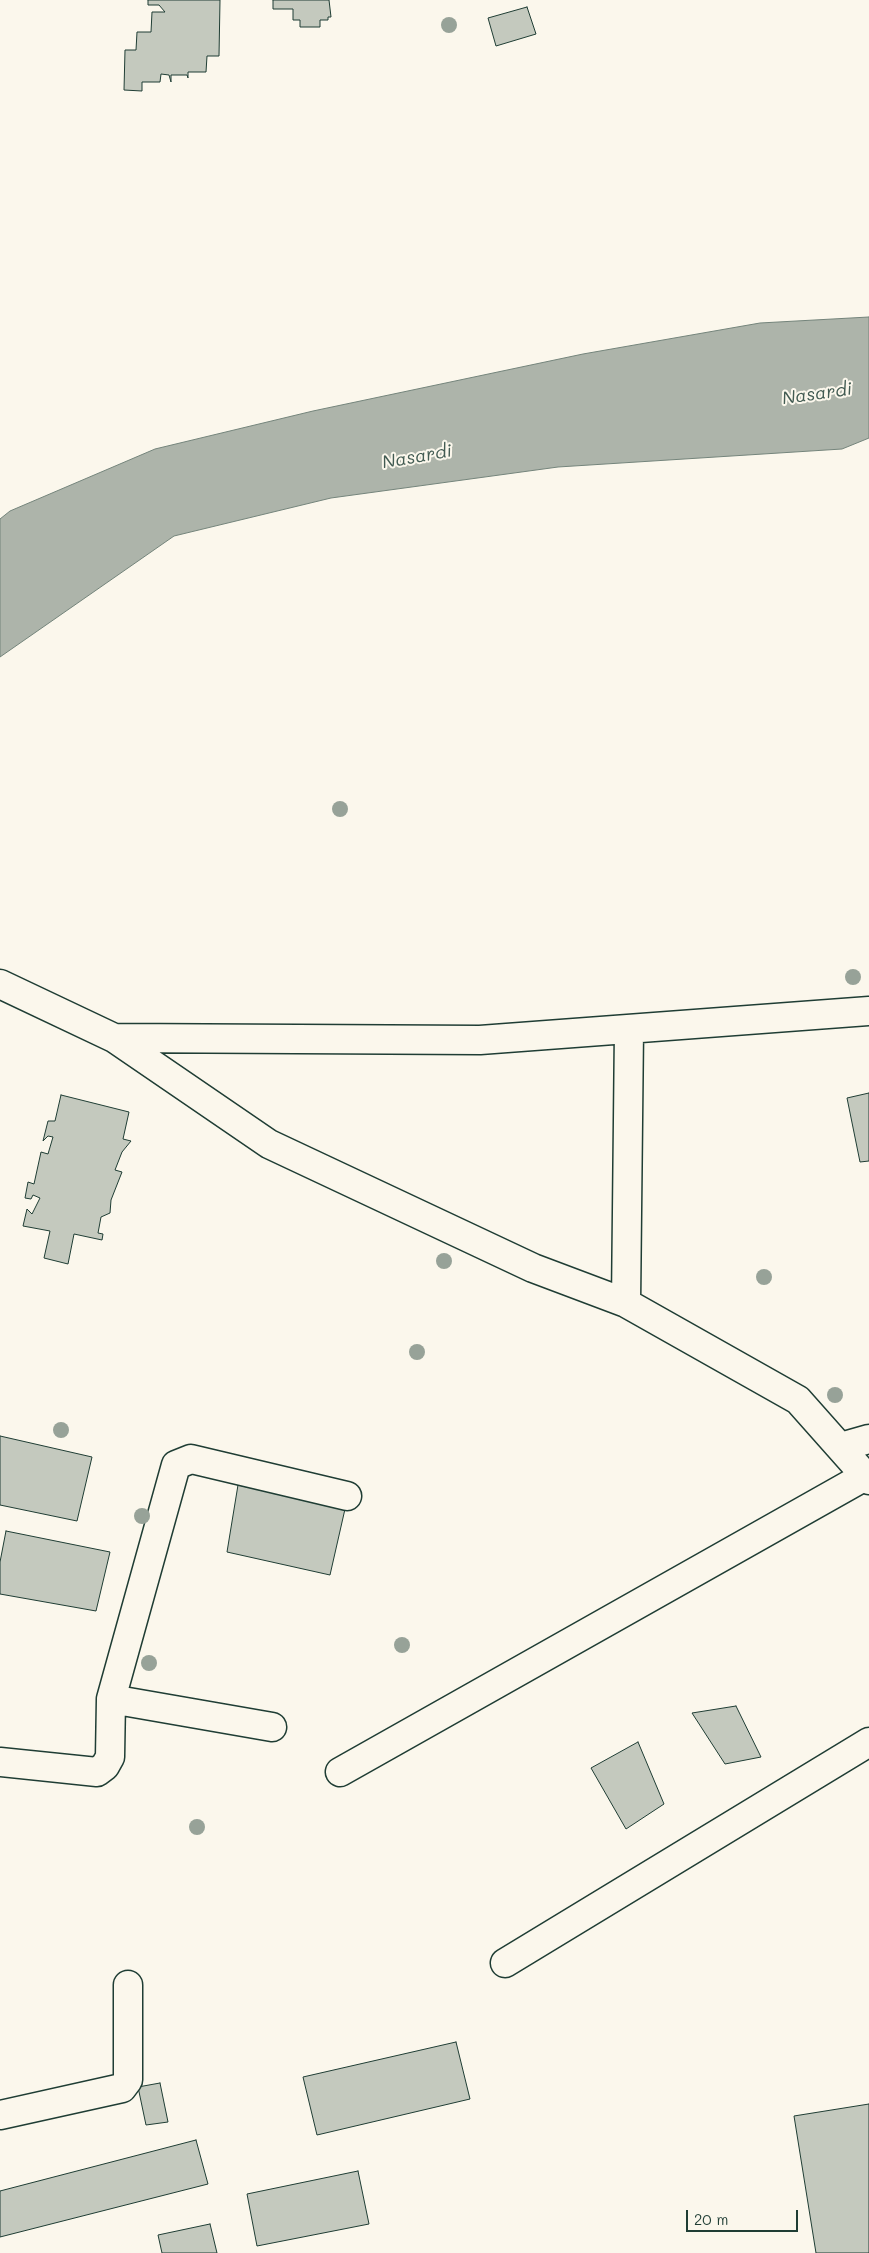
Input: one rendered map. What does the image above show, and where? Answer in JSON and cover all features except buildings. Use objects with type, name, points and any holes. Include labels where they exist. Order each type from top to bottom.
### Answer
[{"type":"street","points":[[0,984],[114,1038],[269,1144],[533,1268],[626,1303],[798,1400],[868,1477],[340,1772]]},
{"type":"street","points":[[114,1038],[480,1040],[869,1012]]},
{"type":"street","points":[[626,1303],[629,1029]]},
{"type":"street","points":[[841,1447],[869,1439]]},
{"type":"street","points":[[0,1762],[97,1772],[105,1766],[110,1757],[111,1699],[176,1465],[191,1458],[347,1496]]},
{"type":"street","points":[[111,1699],[272,1727]]},
{"type":"street","points":[[505,1963],[869,1742]]},
{"type":"street","points":[[0,2115],[122,2088],[128,2080],[128,1985]]},
{"type":"water","name":"Nasardi","points":[[869,317],[869,438],[842,449],[558,467],[331,498],[174,536],[0,657],[0,519],[10,511],[155,449],[313,411],[583,354],[760,323]]}]
